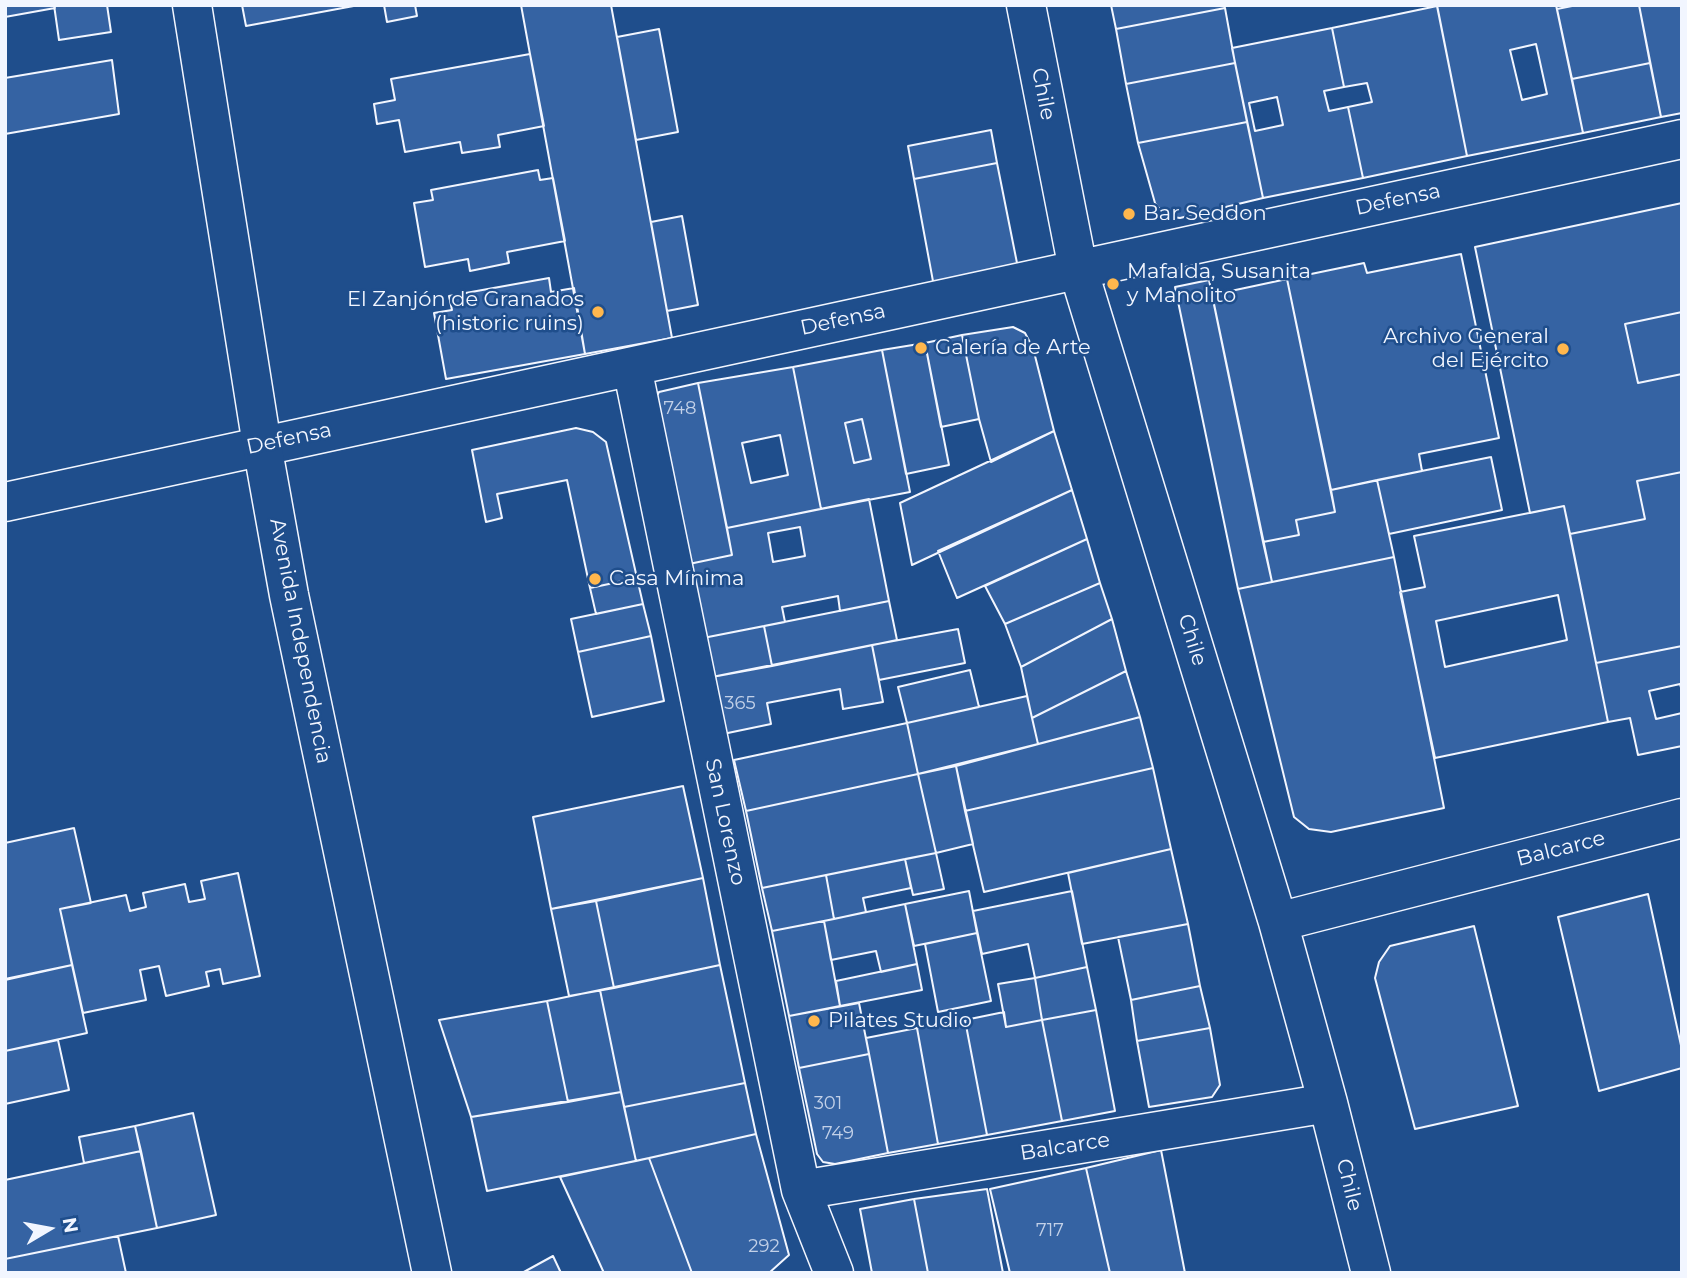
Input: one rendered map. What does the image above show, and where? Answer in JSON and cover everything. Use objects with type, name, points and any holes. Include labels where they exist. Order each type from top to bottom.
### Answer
[{"type":"street","name":"Avenida Independencia","points":[[192,5],[262,445],[289,595],[432,1273]]},
{"type":"street","name":"Chile","points":[[1026,5],[1078,269],[1278,922],[1371,1273]]},
{"type":"street","name":"Defensa","points":[[5,502],[1682,139]]},
{"type":"street","name":"San Lorenzo","points":[[632,367],[801,1190],[834,1273]]},
{"type":"street","name":"Balcarce","points":[[1278,922],[1682,818]]},
{"type":"street","name":"Balcarce","points":[[801,1190],[1328,1103]]},
{"type":"building","points":[[5,5],[54,5],[55,8],[5,17]]},
{"type":"building","points":[[54,5],[107,5],[111,32],[59,40]]},
{"type":"building","points":[[242,5],[359,5],[246,26]]},
{"type":"building","points":[[384,5],[415,5],[417,16],[387,22]]},
{"type":"building","points":[[521,5],[611,5],[672,338],[585,354]]},
{"type":"building","points":[[1111,5],[1224,5],[1225,8],[1116,29]]},
{"type":"building","points":[[1437,5],[1556,5],[1583,133],[1467,156]],"holes":[[[1536,44],[1547,94],[1522,100],[1510,50]]]},
{"type":"building","points":[[1577,5],[1639,5],[1650,63],[1572,79],[1557,9]]},
{"type":"building","points":[[1639,5],[1682,5],[1682,113],[1661,117]]},
{"type":"building","points":[[1437,6],[1467,156],[1363,178],[1348,107],[1372,102],[1367,83],[1344,87],[1332,28]]},
{"type":"building","points":[[1225,8],[1235,63],[1126,84],[1116,29]]},
{"type":"building","points":[[1332,28],[1344,87],[1324,91],[1329,111],[1348,107],[1363,178],[1263,198],[1232,48]],"holes":[[[1277,97],[1283,125],[1255,131],[1249,103]]]},
{"type":"building","points":[[659,29],[678,132],[636,140],[617,37]]},
{"type":"building","points":[[530,54],[544,126],[498,135],[500,147],[462,153],[460,142],[405,152],[399,120],[377,124],[374,104],[395,100],[391,79]]},
{"type":"building","points":[[112,60],[119,114],[5,134],[5,78]]},
{"type":"building","points":[[1235,63],[1247,122],[1138,143],[1126,84]]},
{"type":"building","points":[[1650,63],[1661,117],[1583,133],[1572,79]]},
{"type":"building","points":[[1247,122],[1263,198],[1180,218],[1165,216],[1155,203],[1138,143]]},
{"type":"building","points":[[991,130],[997,163],[914,179],[908,146]]},
{"type":"building","points":[[997,163],[1017,263],[1007,276],[935,292],[914,179]]},
{"type":"building","points":[[538,170],[540,180],[553,178],[565,241],[507,252],[509,263],[470,271],[468,259],[425,267],[414,203],[433,200],[431,190]]},
{"type":"building","name":"Archivo General del Ejército","points":[[1682,203],[1682,312],[1625,324],[1638,383],[1682,374],[1682,472],[1637,481],[1645,519],[1570,534],[1564,506],[1530,513],[1475,247]]},
{"type":"building","points":[[682,216],[698,305],[667,311],[651,222]]},
{"type":"building","points":[[1461,254],[1499,438],[1419,454],[1422,471],[1331,490],[1287,279],[1364,263],[1367,273]]},
{"type":"building","points":[[549,278],[551,292],[574,288],[585,354],[446,379],[434,313],[452,310],[449,296]]},
{"type":"building","points":[[1287,279],[1335,512],[1296,520],[1299,535],[1263,542],[1212,295]]},
{"type":"building","points":[[1209,280],[1272,582],[1238,589],[1175,287]]},
{"type":"building","points":[[1682,312],[1682,374],[1638,383],[1625,324]]},
{"type":"building","points":[[1013,327],[1025,333],[1033,348],[1054,431],[991,462],[979,419],[962,335]]},
{"type":"building","points":[[962,335],[979,419],[941,427],[925,343]]},
{"type":"building","points":[[925,343],[949,465],[906,474],[882,350]]},
{"type":"building","points":[[882,350],[910,492],[821,509],[793,367]],"holes":[[[862,419],[871,459],[854,463],[845,423]]]},
{"type":"building","points":[[793,367],[821,509],[727,528],[698,383]],"holes":[[[780,435],[788,475],[751,483],[742,443]]]},
{"type":"building","points":[[698,383],[732,555],[689,564],[654,401],[659,392]]},
{"type":"building","points":[[862,419],[871,459],[854,463],[845,423]]},
{"type":"building","points":[[576,428],[593,432],[606,442],[637,578],[590,588],[567,480],[497,494],[502,518],[486,522],[472,450]]},
{"type":"building","points":[[1054,431],[1072,490],[912,565],[900,503]]},
{"type":"building","points":[[1491,457],[1502,510],[1389,534],[1377,480]]},
{"type":"building","points":[[1682,472],[1682,646],[1596,663],[1570,534],[1645,519],[1637,481]]},
{"type":"building","points":[[1377,480],[1394,557],[1272,582],[1263,542],[1299,535],[1296,520],[1335,512],[1331,490]]},
{"type":"building","points":[[1072,490],[1087,539],[957,598],[938,551]]},
{"type":"building","points":[[869,499],[889,601],[840,611],[838,596],[782,607],[785,622],[703,638],[689,564],[732,555],[727,528]],"holes":[[[800,527],[805,556],[773,562],[768,533]]]},
{"type":"building","points":[[1564,506],[1608,722],[1435,758],[1400,592],[1425,587],[1414,536]],"holes":[[[1558,595],[1567,640],[1445,667],[1436,621]]]},
{"type":"building","points":[[1087,539],[1100,583],[1005,624],[985,586]]},
{"type":"building","points":[[1394,557],[1444,808],[1331,832],[1309,829],[1294,817],[1238,589]]},
{"type":"building","points":[[637,578],[643,604],[596,614],[590,588]]},
{"type":"building","points":[[1100,583],[1112,619],[1021,667],[1005,624]]},
{"type":"building","points":[[889,601],[897,640],[772,666],[764,626]]},
{"type":"building","points":[[643,604],[651,636],[578,652],[571,619]]},
{"type":"building","points":[[1112,619],[1126,671],[1032,718],[1021,667]]},
{"type":"building","points":[[764,626],[772,666],[712,677],[703,638]]},
{"type":"building","points":[[958,629],[965,663],[879,680],[872,645]]},
{"type":"building","points":[[651,636],[664,701],[592,717],[578,652]]},
{"type":"building","points":[[872,645],[883,702],[843,709],[840,689],[767,703],[771,724],[723,734],[712,677]]},
{"type":"building","points":[[1682,646],[1682,691],[1680,684],[1649,691],[1656,719],[1682,713],[1682,746],[1638,755],[1630,718],[1608,722],[1596,663]]},
{"type":"building","points":[[970,670],[979,707],[907,723],[898,687]]},
{"type":"building","points":[[1126,671],[1140,717],[1038,744],[1032,718]]},
{"type":"building","points":[[1027,696],[1038,744],[918,774],[907,723]]},
{"type":"building","points":[[1140,717],[1153,768],[965,811],[956,766]]},
{"type":"building","points":[[907,723],[918,774],[746,811],[734,760]]},
{"type":"building","points":[[956,766],[973,844],[936,853],[918,774]]},
{"type":"building","points":[[1153,768],[1171,849],[984,892],[965,811]]},
{"type":"building","points":[[918,774],[936,853],[762,888],[746,811]]},
{"type":"building","points":[[683,786],[703,878],[551,909],[533,817]]},
{"type":"building","points":[[74,828],[91,903],[60,909],[72,965],[5,979],[5,843]]},
{"type":"building","points":[[1171,849],[1188,924],[1082,944],[1068,873]]},
{"type":"building","points":[[936,853],[944,889],[913,895],[905,859]]},
{"type":"building","points":[[905,859],[911,888],[863,898],[866,912],[834,919],[826,875]]},
{"type":"building","points":[[238,873],[260,976],[223,984],[220,969],[206,972],[209,986],[166,996],[159,966],[140,970],[146,1000],[83,1013],[60,909],[126,895],[130,911],[146,907],[143,893],[185,884],[189,902],[205,899],[201,881]]},
{"type":"building","points":[[826,875],[834,919],[772,931],[762,888]]},
{"type":"building","points":[[703,878],[720,965],[614,988],[596,901]]},
{"type":"building","points":[[969,891],[977,933],[914,946],[905,904]]},
{"type":"building","points":[[1072,891],[1087,967],[1035,978],[1028,944],[982,954],[973,911]]},
{"type":"building","points":[[1648,894],[1682,1050],[1682,1068],[1599,1091],[1558,917]]},
{"type":"building","points":[[596,901],[614,988],[569,996],[551,909]]},
{"type":"building","points":[[905,904],[917,964],[881,972],[876,951],[831,960],[824,921]]},
{"type":"building","points":[[824,921],[840,1006],[789,1016],[772,931]]},
{"type":"building","points":[[1188,924],[1200,986],[1131,1000],[1118,937]]},
{"type":"building","points":[[1474,926],[1518,1106],[1415,1129],[1375,978],[1379,962],[1390,946]]},
{"type":"building","points":[[977,933],[991,1001],[938,1012],[925,944]]},
{"type":"building","points":[[917,964],[922,990],[840,1006],[836,981]]},
{"type":"building","points":[[72,965],[87,1033],[5,1051],[5,980]]},
{"type":"building","points":[[720,965],[745,1083],[624,1107],[600,990]]},
{"type":"building","points":[[1087,967],[1096,1010],[1042,1020],[1035,978]]},
{"type":"building","points":[[1035,978],[1042,1020],[1006,1027],[998,984]]},
{"type":"building","points":[[1200,986],[1210,1028],[1137,1041],[1131,1000]]},
{"type":"building","points":[[600,990],[621,1092],[568,1102],[547,1001]]},
{"type":"building","points":[[547,1001],[568,1102],[471,1117],[439,1020]]},
{"type":"building","points":[[859,1003],[869,1054],[799,1068],[789,1016]]},
{"type":"building","points":[[1096,1010],[1115,1111],[1062,1121],[1042,1020]]},
{"type":"building","points":[[1004,1012],[1006,1027],[1042,1020],[1062,1121],[987,1135],[965,1020]]},
{"type":"building","points":[[965,1020],[987,1135],[938,1144],[917,1028]]},
{"type":"building","points":[[917,1028],[938,1144],[888,1153],[866,1038]]},
{"type":"building","points":[[1210,1028],[1220,1085],[1212,1097],[1149,1107],[1137,1041]]},
{"type":"building","points":[[58,1040],[69,1090],[5,1104],[5,1051]]},
{"type":"building","points":[[869,1054],[888,1153],[835,1164],[823,1162],[817,1154],[799,1068]]},
{"type":"building","points":[[745,1083],[756,1134],[636,1161],[624,1107]]},
{"type":"building","points":[[621,1092],[636,1161],[487,1191],[471,1117]]},
{"type":"building","points":[[193,1113],[216,1215],[157,1228],[135,1126]]},
{"type":"building","points":[[135,1126],[141,1151],[84,1163],[79,1137]]},
{"type":"building","points":[[756,1134],[789,1255],[769,1273],[692,1273],[649,1158]]},
{"type":"building","points":[[1161,1150],[1185,1273],[1110,1273],[1086,1168]]},
{"type":"building","points":[[141,1151],[157,1228],[5,1259],[5,1180]]},
{"type":"building","points":[[649,1158],[692,1273],[604,1273],[560,1177]]},
{"type":"building","points":[[1086,1168],[1110,1273],[1010,1273],[990,1189]]},
{"type":"building","points":[[987,1189],[1003,1273],[928,1273],[914,1199]]},
{"type":"building","points":[[914,1199],[928,1273],[872,1273],[860,1209]]},
{"type":"building","points":[[118,1236],[126,1273],[5,1273],[5,1259]]},
{"type":"building","points":[[553,1256],[561,1273],[522,1273]]},
{"type":"place","name":"Bar Seddon","points":[[1129,214]]},
{"type":"place","name":"Mafalda, Susanita y Manolito","points":[[1113,284]]},
{"type":"place","name":"El Zanjón de Granados (historic ruins)","points":[[598,312]]},
{"type":"place","name":"Galería de Arte","points":[[921,348]]},
{"type":"place","name":"Archivo General del Ejército","points":[[1563,349]]},
{"type":"place","name":"Casa Mínima","points":[[595,579]]},
{"type":"place","name":"Pilates Studio","points":[[814,1021]]}]
